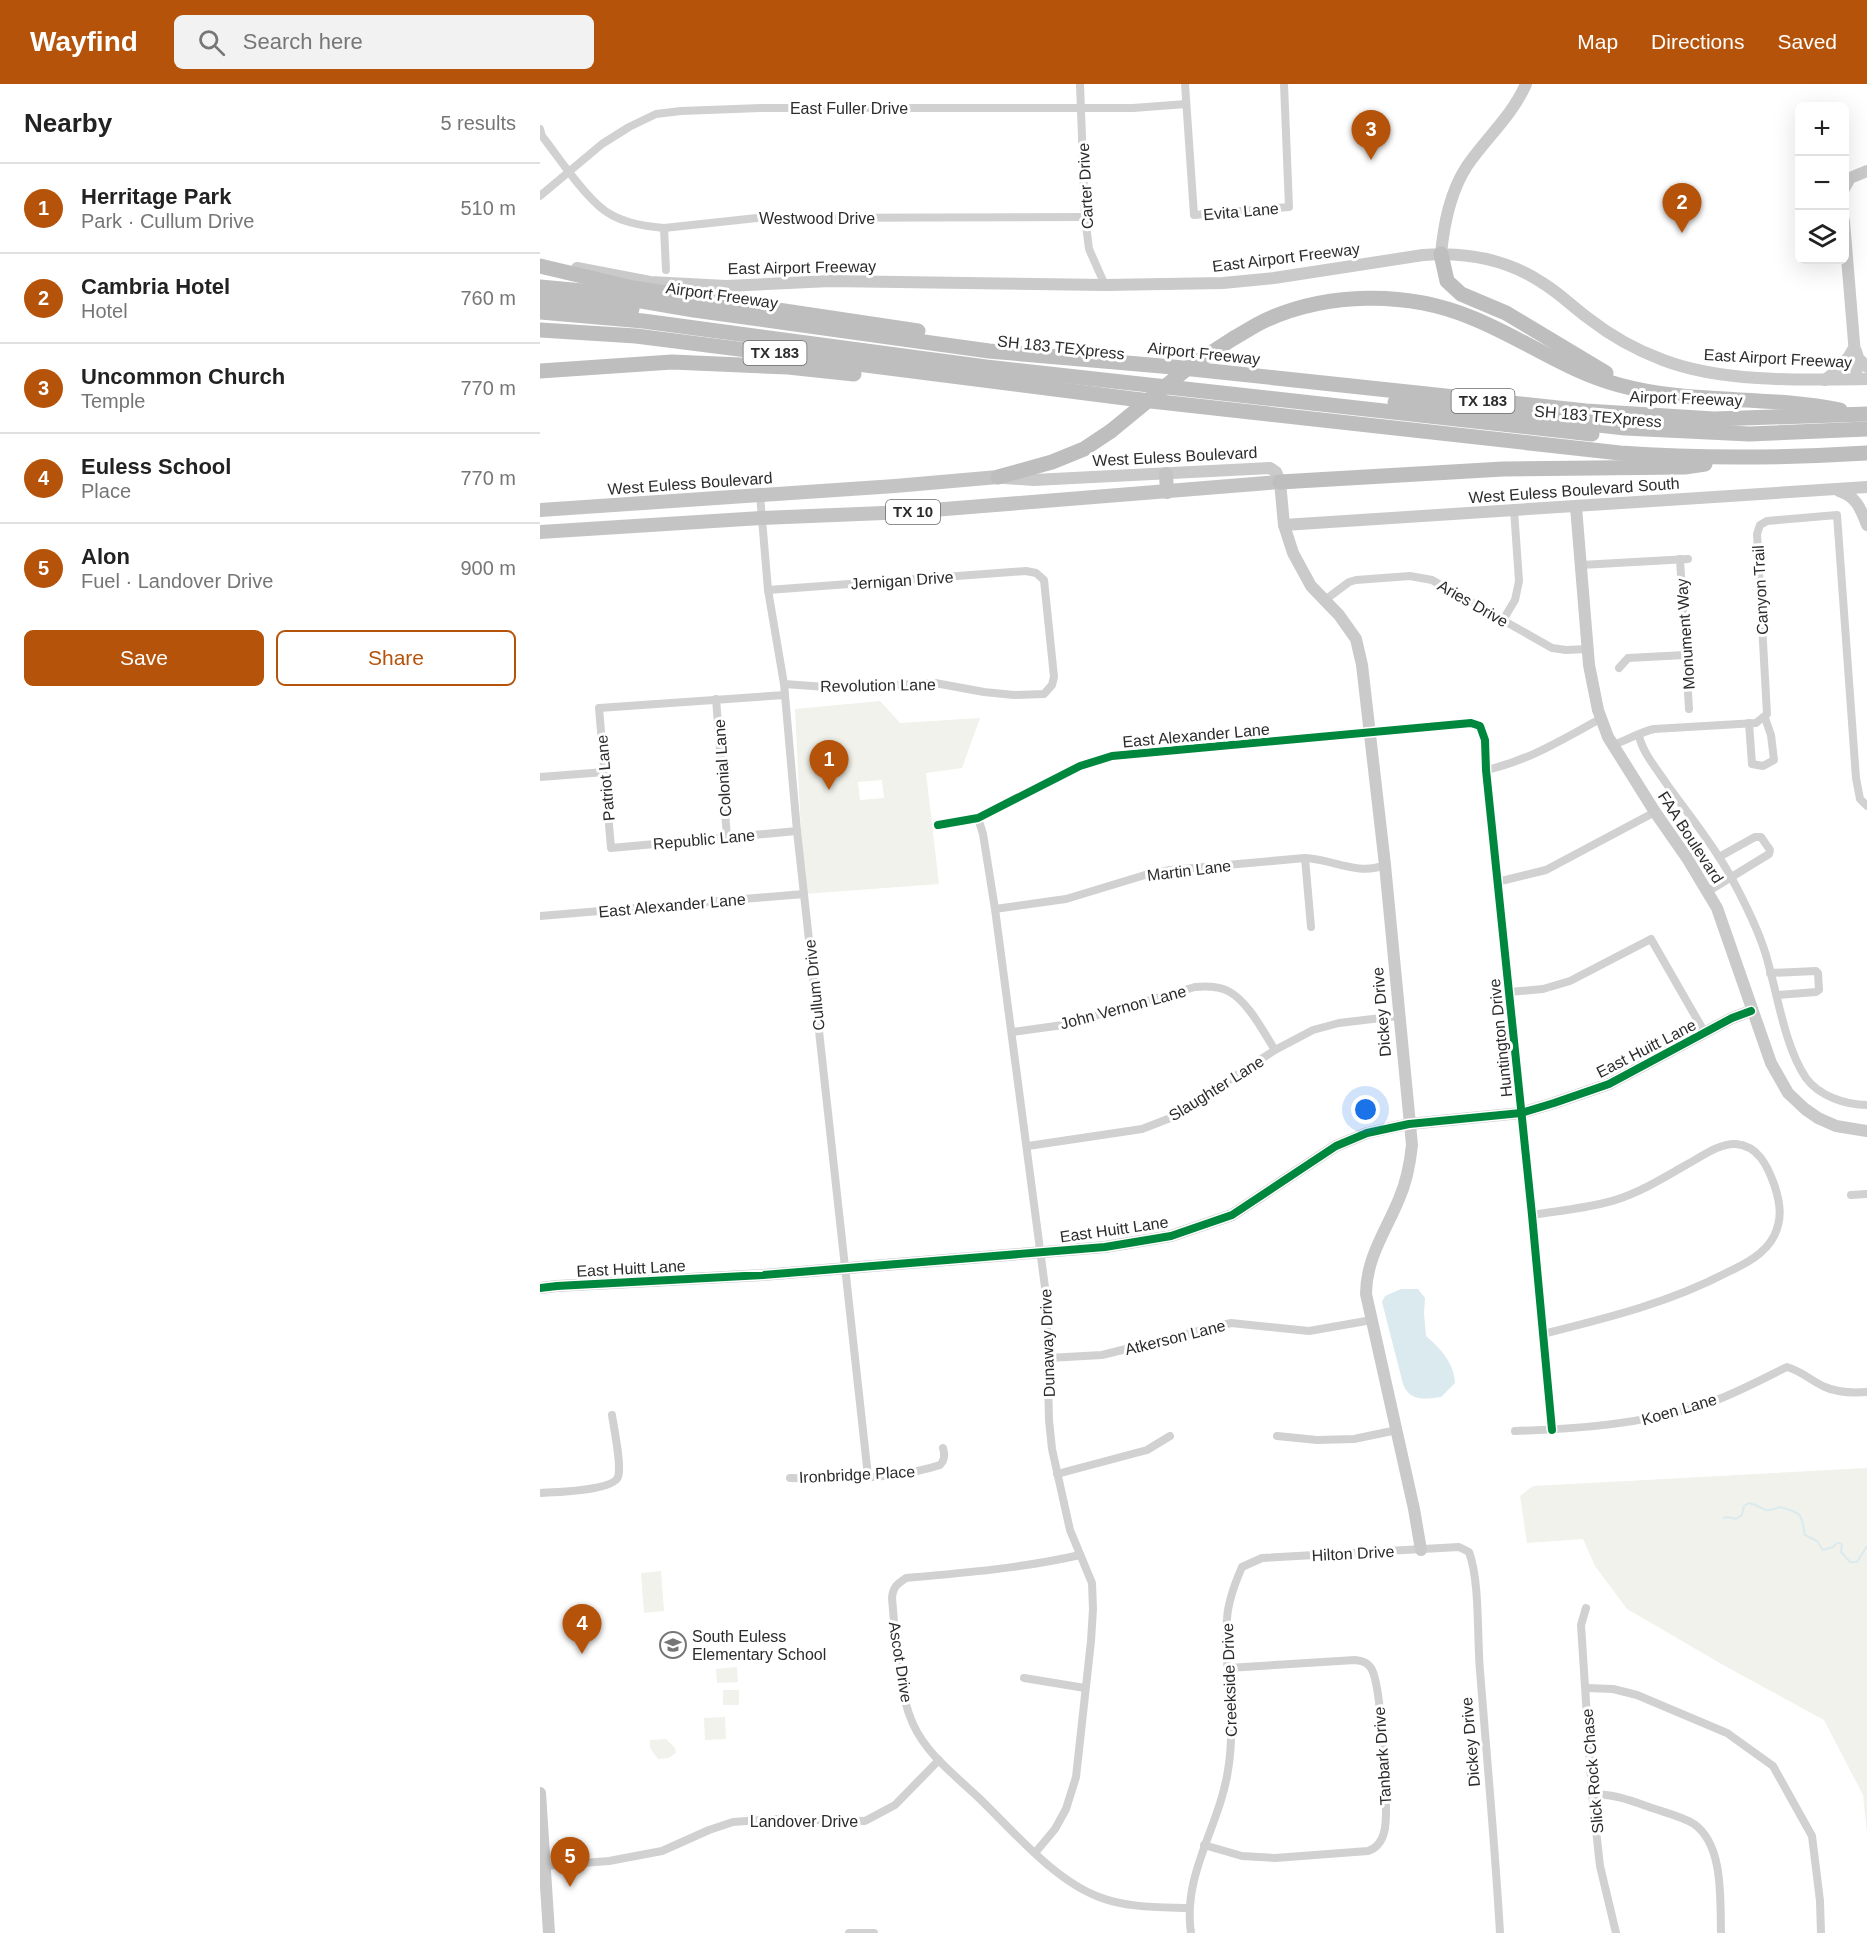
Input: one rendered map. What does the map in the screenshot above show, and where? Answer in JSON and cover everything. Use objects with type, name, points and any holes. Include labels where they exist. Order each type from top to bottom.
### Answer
[{"type":"highway","points":[[1441,254],[1447,281],[1461,294],[1476,299],[1528,326],[1609,375],[1617,385]]},
{"type":"highway","points":[[540,266],[633,288],[965,339],[989,351]]},
{"type":"highway","name":"Airport Freeway","points":[[540,287],[583,291],[694,310],[989,351],[1173,367],[1521,405],[1633,415],[1732,419],[1866,419]]},
{"type":"highway","points":[[998,477],[1052,462],[1084,449],[1111,431],[1189,367],[1267,320],[1298,309],[1354,299],[1413,301],[1443,307],[1470,317],[1541,353],[1617,385],[1680,397],[1810,404],[1866,419]]},
{"type":"highway","name":"SH 183 TEXpress","points":[[540,300],[645,310],[987,356],[1625,428],[1749,434],[1866,419]]},
{"type":"highway","name":"SH 183 TEXpress","points":[[540,312],[643,321],[1010,370],[1628,438],[1713,444],[1867,439]]},
{"type":"highway","name":"TX 183","points":[[540,330],[636,336],[1009,385],[1620,453],[1754,457],[1867,453]]},
{"type":"highway","points":[[540,371],[672,362],[788,367],[953,384],[1009,385]]},
{"type":"highway","points":[[1280,482],[1503,469],[1684,467],[1754,457]]},
{"type":"main road","points":[[1166,474],[1167,492]]},
{"type":"main road","name":"West Euless Boulevard","points":[[540,510],[998,477]]},
{"type":"main road","name":"West Euless Boulevard","points":[[540,532],[761,518],[908,512],[1280,482]]},
{"type":"street","name":"Carter Drive","points":[[1080,84],[1085,217],[1089,249],[1105,285]]},
{"type":"street","points":[[1185,84],[1186,104]]},
{"type":"street","name":"Evita Lane","points":[[1186,104],[1194,215],[1289,207],[1284,84]]},
{"type":"street","points":[[1441,254],[1443,231],[1456,189],[1466,167],[1513,108],[1526,84]]},
{"type":"street","name":"East Fuller Drive","points":[[540,196],[602,144],[656,114],[761,108],[1133,108],[1186,104]]},
{"type":"street","name":"Westwood Drive","points":[[540,129],[542,136],[599,207],[617,218],[634,224],[664,228],[757,218],[1085,217]]},
{"type":"street","points":[[1849,180],[1867,172]]},
{"type":"street","points":[[664,228],[666,270]]},
{"type":"street","name":"East Airport Freeway","points":[[540,261],[650,282],[726,286],[830,281],[1105,285],[1223,283],[1441,254],[1487,259],[1523,271],[1549,287],[1631,347],[1684,368],[1745,376],[1825,380],[1862,379]]},
{"type":"street","points":[[1848,264],[1854,347],[1862,379]]},
{"type":"street","points":[[1854,347],[1858,358],[1867,367]]},
{"type":"street","points":[[1825,380],[1839,370],[1854,347]]},
{"type":"street","name":"West Euless Boulevard","points":[[998,477],[1034,480],[1266,467],[1276,472],[1280,482]]},
{"type":"street","name":"Dickey Drive","points":[[1280,482],[1284,525],[1301,572],[1349,628],[1356,639],[1362,665],[1385,865],[1412,1145],[1410,1167],[1399,1199],[1369,1265],[1366,1294],[1421,1550]]},
{"type":"street","name":"West Euless Boulevard South","points":[[1284,525],[1867,487]]},
{"type":"street","points":[[1835,489],[1853,497],[1867,525]]},
{"type":"street","name":"Cullum Drive","points":[[760,495],[768,590],[784,684],[797,831],[868,1476]]},
{"type":"street","name":"FAA Boulevard","points":[[1576,507],[1588,665],[1600,719],[1613,745],[1717,908],[1726,929],[1751,1011],[1771,1063],[1788,1093],[1818,1118],[1836,1126],[1867,1131]]},
{"type":"street","points":[[1503,620],[1515,600],[1519,581],[1514,510]]},
{"type":"street","name":"Canyon Trail","points":[[1765,718],[1767,714],[1757,534],[1760,525],[1767,521],[1837,515],[1856,778],[1860,799],[1867,806]]},
{"type":"street","name":"Monument Way","points":[[1581,565],[1684,559],[1685,655],[1689,709]]},
{"type":"street","name":"Jernigan Drive","points":[[768,590],[1026,571],[1036,573],[1044,580],[1054,677],[1052,685],[1044,694]]},
{"type":"street","name":"Aries Drive","points":[[1325,600],[1349,582],[1356,580],[1410,576],[1422,578],[1443,584],[1552,648],[1587,649]]},
{"type":"street","points":[[1619,668],[1628,658],[1685,655]]},
{"type":"street","name":"Revolution Lane","points":[[784,684],[841,688],[935,683],[984,692],[1014,695],[1044,694]]},
{"type":"street","points":[[716,699],[785,695]]},
{"type":"street","name":"Patriot Lane","points":[[611,848],[599,708],[716,699]]},
{"type":"street","name":"Colonial Lane","points":[[716,699],[727,837]]},
{"type":"street","points":[[1613,745],[1654,729],[1749,723],[1756,723],[1765,718],[1771,735],[1774,760],[1763,766],[1752,764],[1749,723]]},
{"type":"street","points":[[1486,770],[1527,758],[1600,719]]},
{"type":"street","name":"East Alexander Lane","points":[[938,825],[978,818],[1071,769],[1112,756],[1471,723]]},
{"type":"street","name":"Huntington Drive","points":[[1471,723],[1480,726],[1483,731],[1532,1215],[1551,1430]]},
{"type":"street","points":[[1638,736],[1647,755],[1731,877],[1764,951],[1791,1048],[1808,1081],[1828,1095],[1851,1105],[1867,1105]]},
{"type":"street","points":[[540,777],[605,772]]},
{"type":"street","points":[[1497,882],[1546,870],[1655,812]]},
{"type":"street","name":"Dunaway Drive","points":[[978,818],[983,834],[995,909],[1041,1252],[1046,1295],[1049,1420],[1057,1474],[1070,1530],[1090,1576],[1092,1592],[1091,1631],[1076,1777],[1066,1809],[1054,1830],[1035,1853]]},
{"type":"street","name":"Republic Lane","points":[[611,848],[797,831]]},
{"type":"street","points":[[1707,892],[1769,854],[1770,850],[1761,837],[1755,837],[1719,857]]},
{"type":"street","points":[[1305,858],[1311,927]]},
{"type":"street","name":"Martin Lane","points":[[995,909],[1065,899],[1145,875],[1170,870],[1305,858],[1321,858],[1350,868],[1367,870],[1385,865]]},
{"type":"street","name":"East Alexander Lane","points":[[540,916],[804,894]]},
{"type":"street","points":[[1509,992],[1544,988],[1570,981],[1651,939],[1705,1033]]},
{"type":"street","points":[[1770,973],[1816,971],[1818,973],[1819,990],[1816,992],[1777,995]]},
{"type":"street","name":"John Vernon Lane","points":[[1012,1032],[1063,1025],[1196,987],[1207,986],[1229,991],[1236,997],[1249,1011],[1275,1050]]},
{"type":"street","name":"East Huitt Lane","points":[[540,1288],[763,1275],[1041,1252],[1153,1240],[1232,1215],[1336,1146],[1366,1133],[1409,1124],[1521,1113],[1609,1084],[1732,1018],[1751,1011]]},
{"type":"street","name":"Slaughter Lane","points":[[1028,1146],[1142,1129],[1158,1124],[1173,1117],[1275,1050],[1313,1030],[1328,1025],[1398,1016]]},
{"type":"street","points":[[1532,1215],[1605,1203],[1619,1198],[1657,1182],[1710,1151],[1726,1145],[1750,1147],[1759,1154],[1771,1176],[1781,1210],[1774,1237],[1764,1251],[1709,1282],[1652,1306],[1543,1334]]},
{"type":"street","points":[[1851,1195],[1867,1194]]},
{"type":"street","name":"Atkerson Lane","points":[[1048,1358],[1102,1355],[1231,1323],[1309,1330],[1372,1320]]},
{"type":"street","name":"Koen Lane","points":[[1515,1431],[1551,1430],[1640,1421],[1705,1404],[1787,1367],[1800,1371],[1824,1387],[1840,1392],[1867,1392]]},
{"type":"street","points":[[540,1493],[597,1488],[618,1478],[612,1416]]},
{"type":"street","points":[[1277,1436],[1317,1440],[1354,1439],[1397,1430]]},
{"type":"street","points":[[1057,1474],[1146,1450],[1170,1436]]},
{"type":"street","name":"Ironbridge Place","points":[[790,1478],[812,1479],[916,1472],[940,1465],[943,1462],[943,1448]]},
{"type":"street","name":"Hilton Drive","points":[[1242,1567],[1262,1558],[1459,1547],[1465,1549]]},
{"type":"street","name":"Dickey Drive","points":[[1465,1549],[1471,1557],[1474,1575],[1500,1933]]},
{"type":"street","name":"Ascot Drive","points":[[1080,1555],[986,1571],[906,1578],[896,1584],[892,1598],[898,1668],[904,1700],[914,1725],[939,1760],[1035,1853],[1059,1873],[1099,1898],[1145,1906],[1189,1908]]},
{"type":"street","name":"Creekside Drive","points":[[1191,1933],[1189,1908],[1195,1870],[1218,1811],[1228,1770],[1232,1731],[1227,1617],[1234,1586],[1242,1567]]},
{"type":"street","name":"Slick Rock Chase","points":[[1586,1608],[1581,1625],[1592,1794],[1600,1866],[1616,1933]]},
{"type":"street","name":"Tanbark Drive","points":[[1204,1845],[1242,1856],[1275,1858],[1354,1853],[1376,1848],[1382,1841],[1386,1802],[1377,1694],[1373,1672],[1368,1664],[1355,1660],[1228,1668]]},
{"type":"street","points":[[1024,1678],[1085,1688]]},
{"type":"street","points":[[1586,1688],[1613,1689],[1637,1695],[1727,1733],[1773,1766],[1812,1836],[1820,1901],[1821,1933]]},
{"type":"street","name":"Landover Drive","points":[[544,1866],[609,1862],[662,1851],[733,1822],[776,1819],[865,1821],[895,1805],[939,1760]]},
{"type":"street","points":[[540,1793],[549,1933]]},
{"type":"street","points":[[1592,1794],[1613,1794],[1669,1813],[1693,1824],[1709,1839],[1719,1874],[1721,1933]]},
{"type":"street","points":[[849,1933],[874,1933]]},
{"type":"shaded area","points":[[880,701],[900,723],[980,718],[962,768],[926,773],[939,884],[804,894],[795,709]],"holes":[[[882,780],[884,798],[860,800],[858,782]]]},
{"type":"shaded area","points":[[1401,1289],[1418,1289],[1425,1298],[1426,1336],[1442,1351],[1452,1369],[1455,1383],[1441,1397],[1424,1399],[1414,1397],[1403,1384],[1382,1302],[1385,1296]]},
{"type":"shaded area","points":[[1867,1468],[1867,1833],[1863,1795],[1824,1720],[1627,1609],[1595,1566],[1583,1539],[1527,1543],[1520,1496],[1533,1486]]},
{"type":"shaded area","points":[[661,1571],[664,1611],[644,1613],[641,1573]]},
{"type":"shaded area","points":[[737,1667],[738,1682],[717,1683],[716,1669]]},
{"type":"shaded area","points":[[723,1690],[739,1690],[739,1705],[723,1705]]},
{"type":"shaded area","points":[[725,1717],[726,1739],[705,1740],[704,1718]]},
{"type":"shaded area","points":[[666,1739],[675,1748],[676,1753],[669,1758],[658,1759],[650,1748],[650,1740]]},
{"type":"waterway","points":[[1724,1518],[1736,1519],[1742,1515],[1744,1506],[1749,1503],[1766,1510],[1780,1507],[1797,1513],[1801,1518],[1805,1535],[1817,1541],[1823,1550],[1840,1543],[1841,1552],[1850,1562],[1857,1562],[1867,1546]]},
{"type":"cycle path","points":[[938,825],[978,818],[1080,766],[1112,756],[1471,723],[1480,726],[1485,740],[1486,770],[1552,1430]]},
{"type":"cycle path","points":[[540,1288],[763,1275],[1105,1247],[1171,1236],[1232,1215],[1336,1146],[1367,1133],[1409,1124],[1521,1113],[1554,1103],[1609,1084],[1732,1018],[1751,1011]]},
{"type":"place","name":"Uncommon Church","points":[[1371,160]]},
{"type":"place","name":"Cambria Hotel","points":[[1682,233]]},
{"type":"place","name":"Herritage Park","points":[[829,790]]},
{"type":"place","name":"South Euless Elementary School","points":[[673,1645]]},
{"type":"place","name":"Euless School","points":[[582,1654]]},
{"type":"place","name":"Alon","points":[[570,1887]]}]
